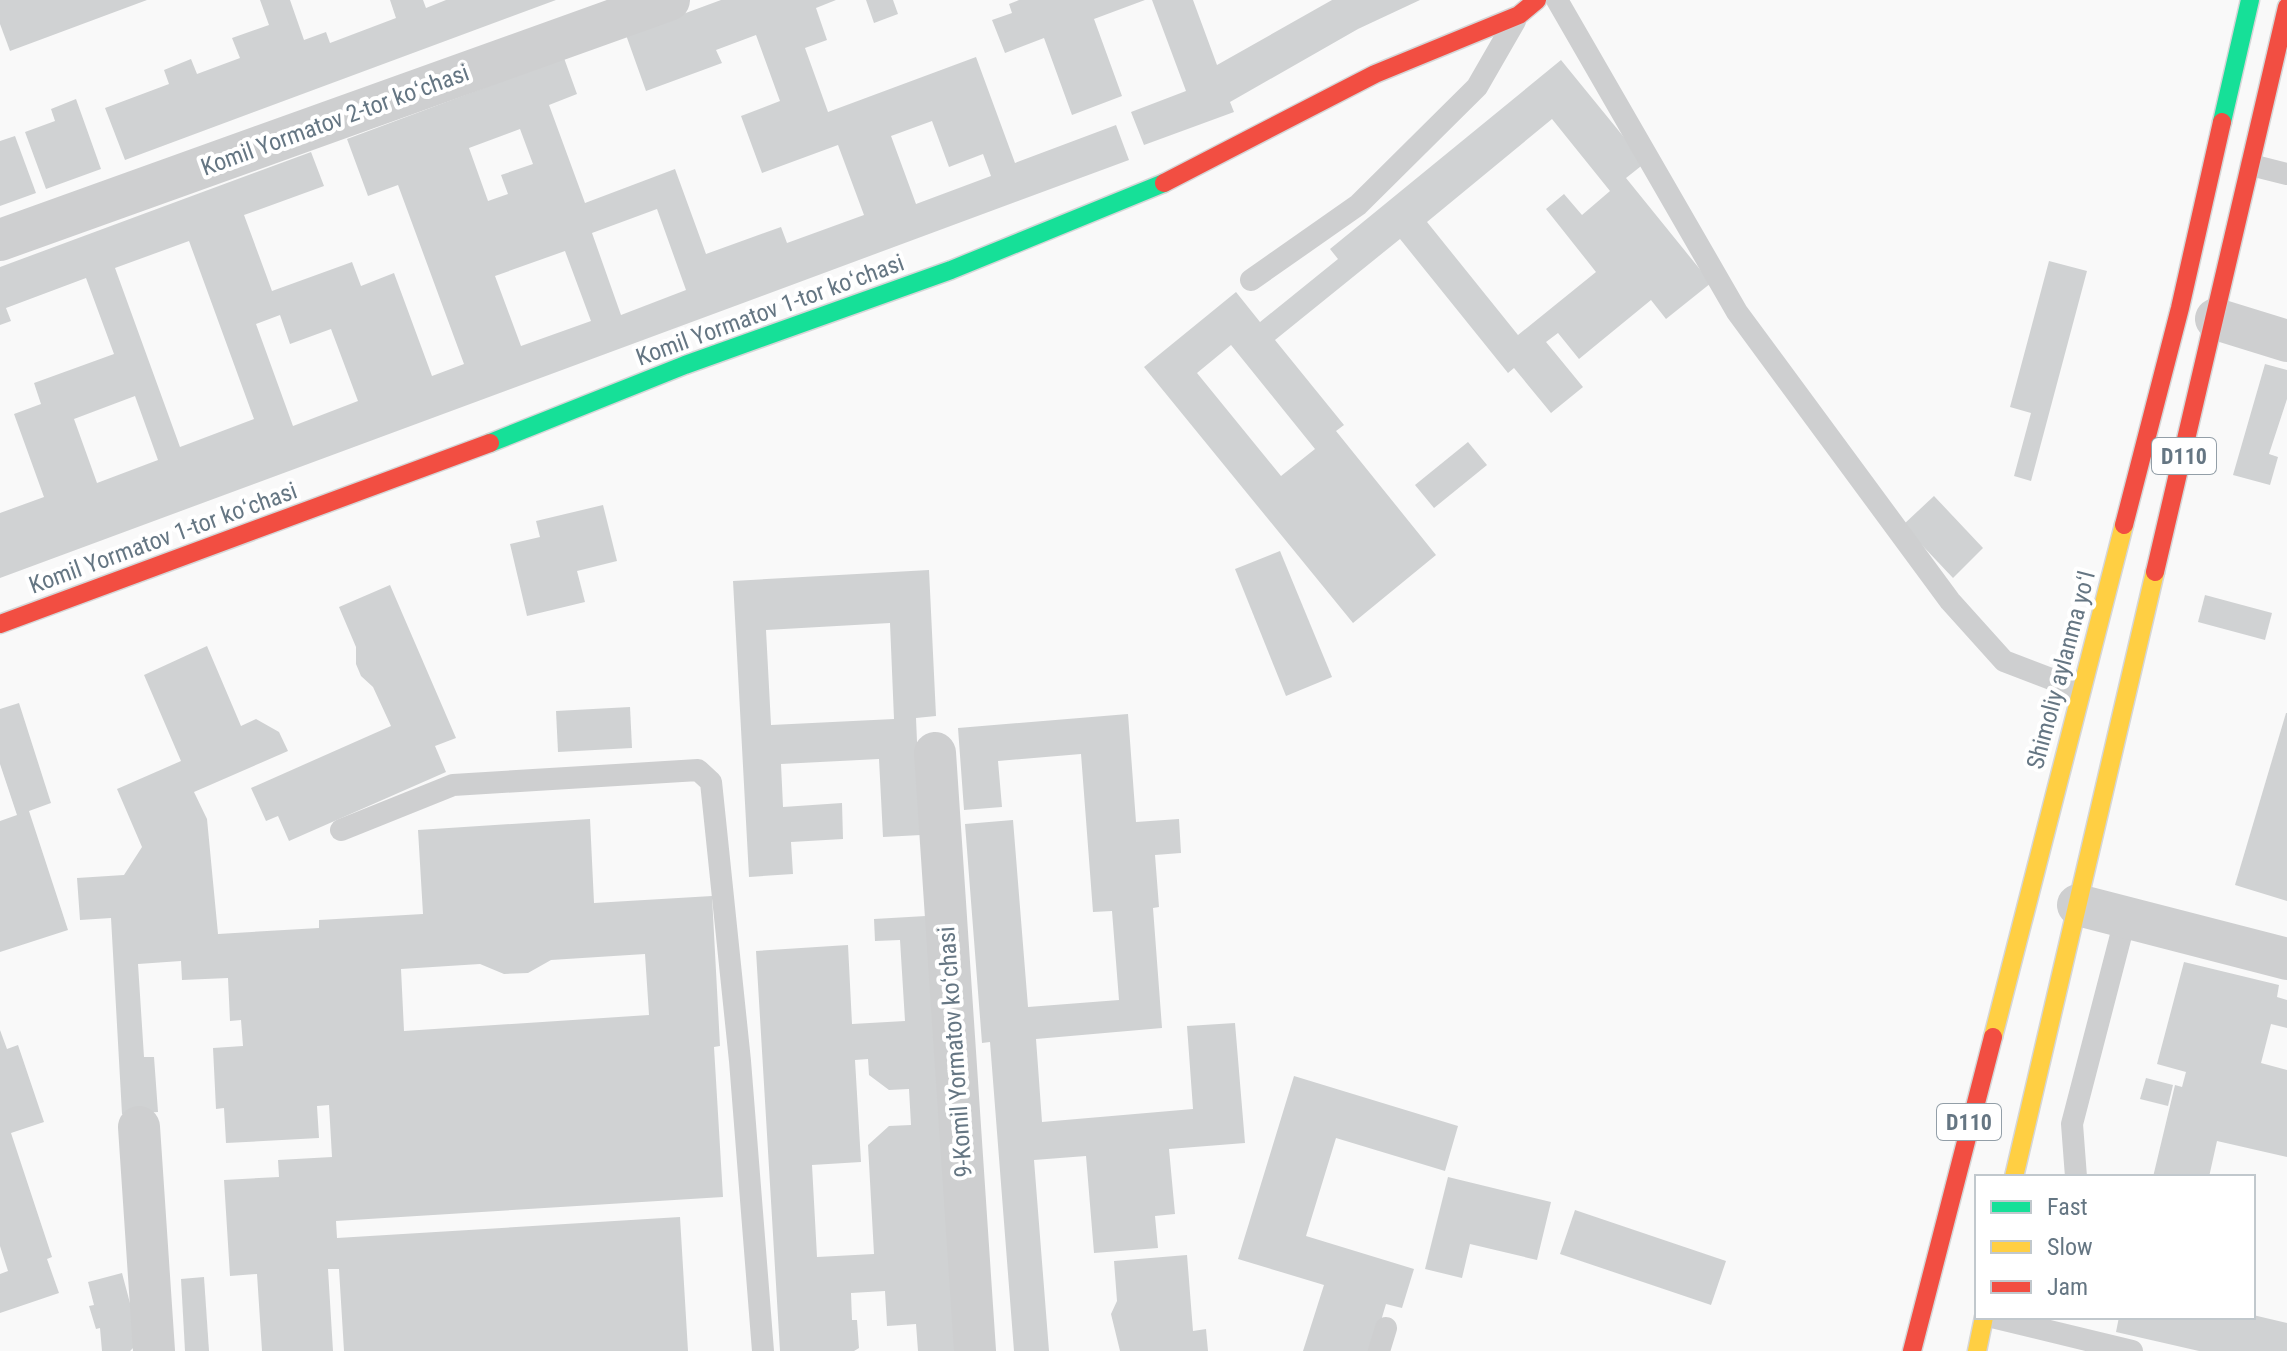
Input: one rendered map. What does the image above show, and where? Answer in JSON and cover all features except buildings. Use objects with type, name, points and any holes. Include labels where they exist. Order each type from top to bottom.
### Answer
[{"type":"main road","name":"Komil Yormatov 1-tor koʻchasi","points":[[0,624],[522,431],[685,365],[951,270],[1190,172],[1375,74],[1519,15],[1537,0]]},
{"type":"main road","name":"Shimoliy aylanma yoʻl","points":[[1912,1351],[2180,308],[2250,0]]},
{"type":"main road","name":"D110","points":[[2014,1175],[2287,7]]},
{"type":"main road","points":[[1977,1351],[1984,1319]]},
{"type":"street","name":"Komil Yormatov 2-tor koʻchasi","points":[[0,240],[669,0]]},
{"type":"street","points":[[2216,319],[2287,341]]},
{"type":"street","name":"9-Komil Yormatov koʻchasi","points":[[935,753],[975,1351]]},
{"type":"street","points":[[2078,905],[2287,959]]},
{"type":"street","points":[[139,1127],[154,1351]]},
{"type":"lane","points":[[1557,0],[1737,312],[1950,601],[2004,661],[2080,690]]},
{"type":"lane","points":[[1251,280],[1358,205],[1391,173],[1477,87],[1519,15]]},
{"type":"lane","points":[[2251,165],[2287,174]]},
{"type":"lane","points":[[341,830],[453,785],[698,770],[711,782],[740,1061],[763,1351]]},
{"type":"lane","points":[[2076,1175],[2072,1124],[2126,916]]},
{"type":"lane","points":[[2011,1319],[2048,1323],[2132,1351]]},
{"type":"lane","points":[[1379,1351],[1386,1328]]},
{"type":"traffic: fast","points":[[2222,122],[2250,0]]},
{"type":"traffic: fast","points":[[490,443],[685,365],[951,270],[1164,183]]},
{"type":"traffic: slow","points":[[1993,1037],[2124,525]]},
{"type":"traffic: slow","points":[[2014,1175],[2155,572]]},
{"type":"traffic: slow","points":[[1977,1351],[1984,1319]]},
{"type":"traffic: jam","points":[[1164,183],[1375,74],[1519,15],[1537,0]]},
{"type":"traffic: jam","points":[[2155,572],[2287,7]]},
{"type":"traffic: jam","points":[[2124,525],[2180,308],[2222,122]]},
{"type":"traffic: jam","points":[[0,624],[490,443]]},
{"type":"traffic: jam","points":[[1912,1351],[1993,1037]]}]
